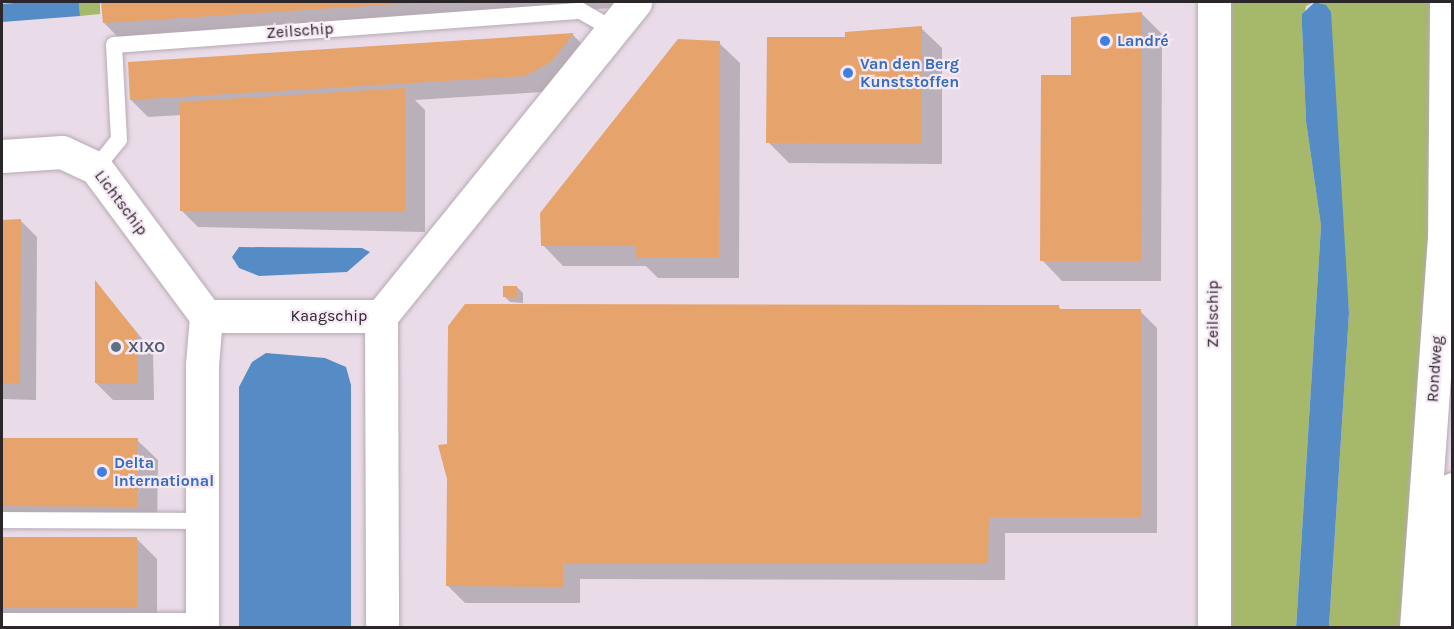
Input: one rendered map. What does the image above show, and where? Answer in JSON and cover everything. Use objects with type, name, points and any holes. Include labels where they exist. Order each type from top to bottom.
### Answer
[{"type":"street","points":[[381,316],[635,2]]},
{"type":"street","name":"Zeilschip","points":[[1214,2],[1214,627]]},
{"type":"street","name":"Rondweg","points":[[1416,627],[1444,242],[1449,10]]},
{"type":"street","name":"Lichtschip","points":[[2,156],[62,152],[96,168],[206,316]]},
{"type":"street","points":[[202,624],[202,365],[206,316]]},
{"type":"street","name":"Kaagschip","points":[[206,316],[381,316],[382,627]]},
{"type":"street","points":[[1443,627],[1452,489]]},
{"type":"lane","name":"Zeilschip","points":[[96,168],[119,140],[114,45],[581,11],[612,29]]},
{"type":"lane","points":[[2,520],[203,521]]},
{"type":"lane","points":[[2,621],[202,624]]},
{"type":"green space","points":[[79,2],[100,2],[100,14],[80,16]]},
{"type":"green space","points":[[1227,2],[1314,2],[1306,6],[1302,26],[1306,121],[1321,226],[1296,627],[1226,628]]},
{"type":"green space","points":[[1315,2],[1435,2],[1437,107],[1411,627],[1329,627],[1349,312],[1321,3]]},
{"type":"water","points":[[79,2],[80,16],[2,22],[2,4]]},
{"type":"water","points":[[1315,2],[1326,5],[1331,12],[1349,313],[1329,627],[1296,628],[1321,226],[1306,121],[1302,26],[1302,14]]},
{"type":"water","points":[[239,247],[362,248],[370,252],[347,272],[259,276],[239,268],[232,257]]},
{"type":"water","points":[[266,353],[325,358],[346,367],[351,385],[351,627],[239,627],[239,387],[252,362]]},
{"type":"building","points":[[101,2],[416,2],[416,3],[103,23]]},
{"type":"building","points":[[1142,12],[1141,261],[1040,261],[1041,75],[1071,75],[1071,17]]},
{"type":"building","points":[[922,26],[922,144],[766,143],[767,37],[845,37],[845,32]]},
{"type":"building","points":[[574,33],[551,62],[525,76],[130,100],[128,62]]},
{"type":"building","points":[[678,39],[720,41],[719,258],[636,258],[636,246],[541,246],[540,213]]},
{"type":"building","points":[[405,88],[405,212],[180,211],[180,102]]},
{"type":"building","points":[[21,219],[20,383],[2,383],[2,220]]},
{"type":"building","points":[[95,280],[137,333],[138,384],[95,383]]},
{"type":"building","points":[[503,286],[517,286],[517,297],[503,297]]},
{"type":"building","points":[[465,304],[1059,305],[1059,309],[1141,309],[1141,517],[989,517],[988,564],[563,563],[563,587],[446,586],[447,479],[438,445],[447,444],[448,326]]},
{"type":"building","points":[[2,438],[138,438],[137,507],[2,506]]},
{"type":"building","points":[[2,537],[137,537],[137,608],[2,608]]},
{"type":"place","name":"Landré","points":[[1105,41]]},
{"type":"place","name":"Van den Berg Kunststoffen","points":[[848,73]]},
{"type":"place","name":"XIXO","points":[[116,347]]},
{"type":"place","name":"Delta International","points":[[102,472]]}]
